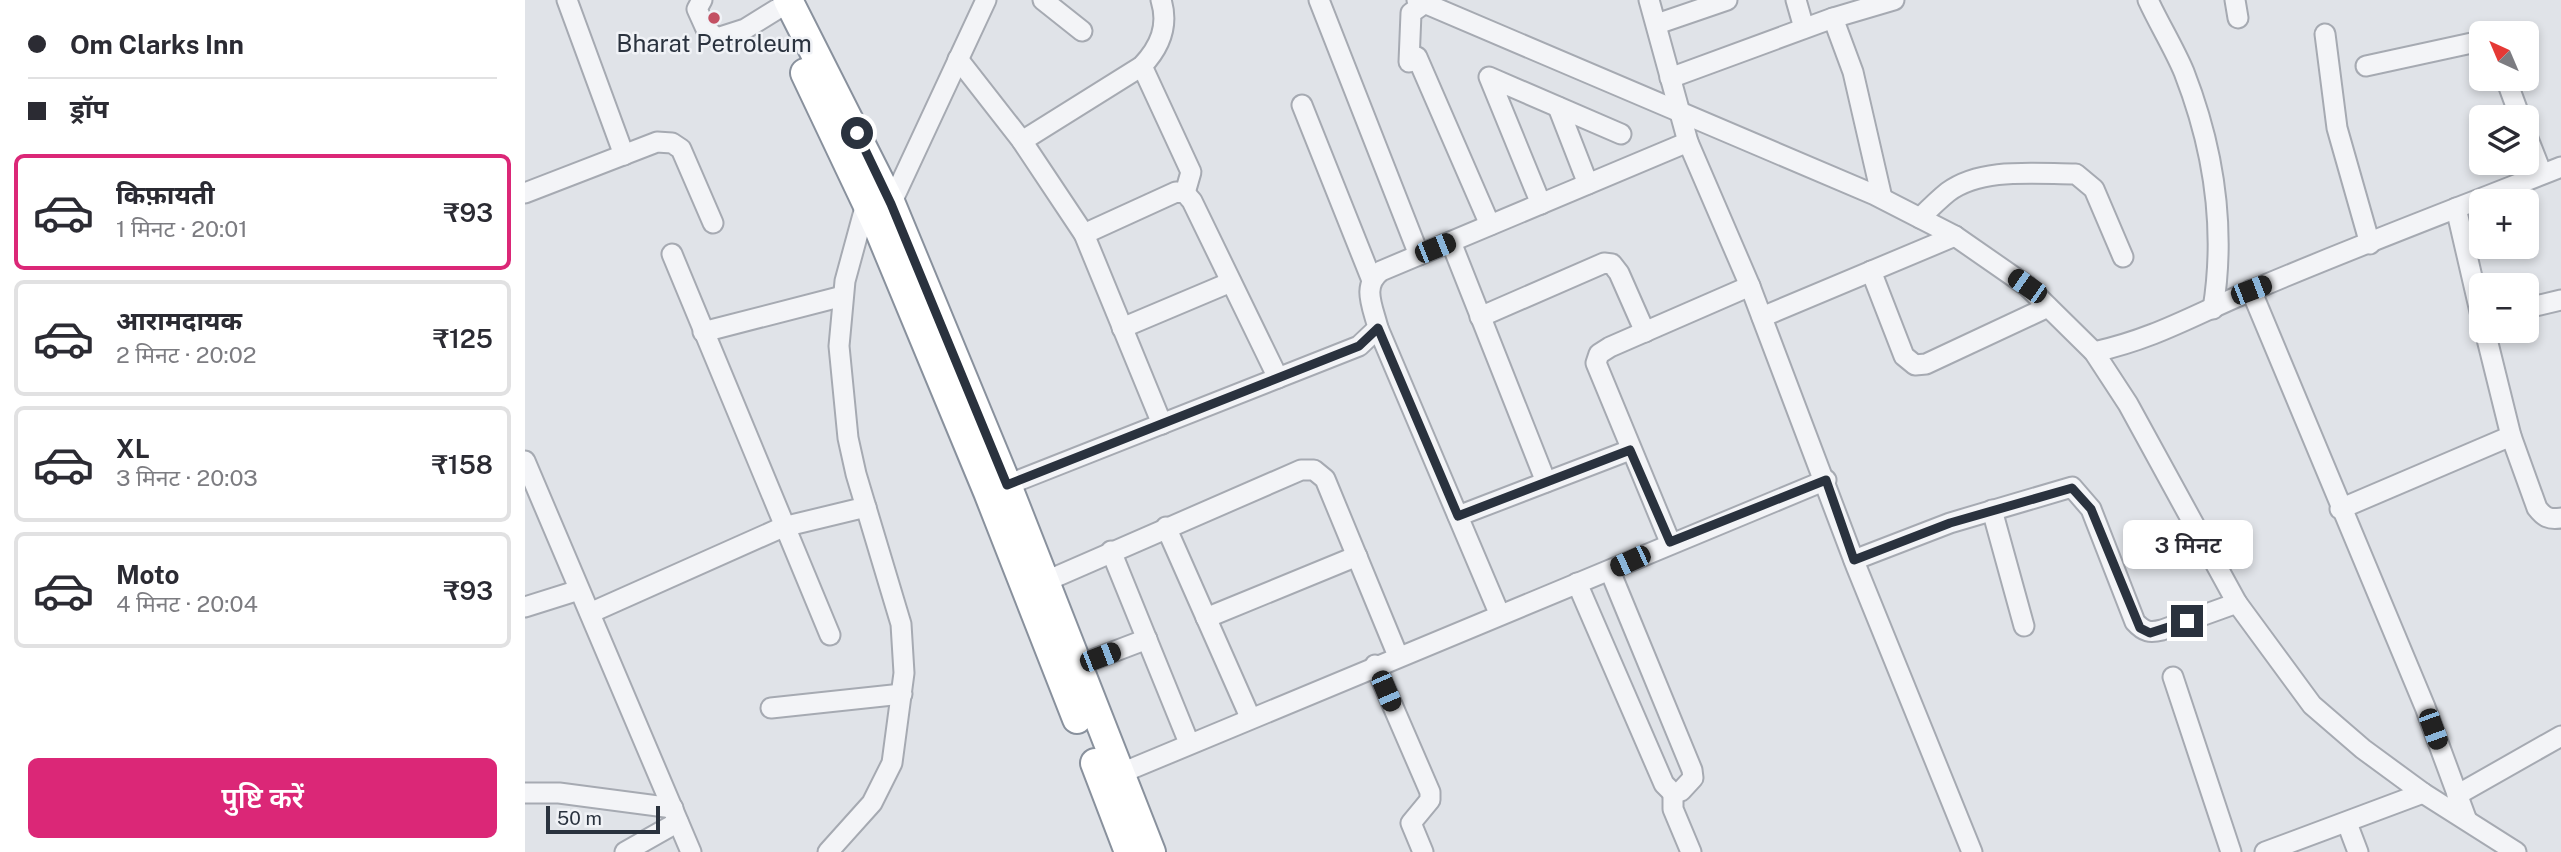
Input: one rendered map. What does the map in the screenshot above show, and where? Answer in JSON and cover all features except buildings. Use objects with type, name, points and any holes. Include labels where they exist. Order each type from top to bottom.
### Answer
[{"type":"highway","points":[[782,2],[879,202],[1007,485],[1151,852]]},
{"type":"highway","points":[[879,202],[988,492],[1129,852]]},
{"type":"street","points":[[567,0],[624,155]]},
{"type":"street","points":[[702,0],[697,9],[699,18],[717,38],[745,29],[782,2]]},
{"type":"street","points":[[828,852],[872,803],[892,764],[904,673],[901,624],[848,438],[839,346],[843,296],[879,202],[958,59],[986,0]]},
{"type":"street","points":[[1043,0],[1082,31]]},
{"type":"street","points":[[1022,141],[1142,66],[1153,55],[1163,34],[1166,16],[1161,0]]},
{"type":"street","points":[[1319,0],[1419,255]]},
{"type":"street","points":[[1649,0],[1688,142],[1750,286],[1826,480],[1854,560],[1972,852]]},
{"type":"street","points":[[1657,24],[1727,0]]},
{"type":"street","points":[[1795,0],[1804,28]]},
{"type":"street","points":[[1670,78],[1866,4],[1894,0]]},
{"type":"street","points":[[2148,0],[2184,74],[2214,174],[2220,251],[2213,309]]},
{"type":"street","points":[[1490,226],[1413,59],[1411,13],[1422,1],[1882,198],[1955,236],[2027,286],[2094,352],[2128,404],[2237,603],[2312,705],[2354,742],[2423,793],[2466,817],[2516,852]]},
{"type":"street","points":[[1833,18],[1853,72],[1882,198]]},
{"type":"street","points":[[2325,34],[2337,128],[2370,244]]},
{"type":"street","points":[[2367,66],[2469,44]]},
{"type":"street","points":[[958,59],[1022,141],[1084,234],[1162,424]]},
{"type":"street","points":[[1142,66],[1187,160],[1191,178],[1185,193]]},
{"type":"street","points":[[1541,204],[1489,78],[1491,76],[1621,134]]},
{"type":"street","points":[[1302,106],[1371,278],[1368,288],[1378,328],[1499,614]]},
{"type":"street","points":[[1558,107],[1588,184]]},
{"type":"street","points":[[526,192],[657,142],[672,143],[681,149],[713,223]]},
{"type":"street","points":[[1371,278],[1419,255],[1688,142]]},
{"type":"street","points":[[2539,166],[2542,174]]},
{"type":"street","points":[[2094,352],[2137,342],[2251,290],[2561,167]]},
{"type":"street","points":[[1920,218],[1949,191],[1971,180],[2014,174],[2076,174],[2094,189],[2123,257]]},
{"type":"street","points":[[1084,234],[1176,192],[1185,193],[1192,201],[1278,378]]},
{"type":"street","points":[[2456,208],[2471,273]]},
{"type":"street","points":[[1762,317],[1955,236]]},
{"type":"street","points":[[1451,242],[1546,482]]},
{"type":"street","points":[[672,254],[830,635]]},
{"type":"street","points":[[1481,317],[1604,263],[1612,264],[1619,272],[1645,332]]},
{"type":"street","points":[[1871,271],[1904,356],[1915,365],[1926,364],[2048,307]]},
{"type":"street","points":[[1122,328],[1231,282]]},
{"type":"street","points":[[1670,542],[1596,363],[1599,355],[1610,347],[1750,286]]},
{"type":"street","points":[[2251,290],[2340,509],[2425,706],[2466,817]]},
{"type":"street","points":[[703,332],[843,296]]},
{"type":"street","points":[[2539,305],[2561,300]]},
{"type":"street","points":[[1007,485],[1359,346],[1378,328]]},
{"type":"street","points":[[2488,343],[2511,436],[2537,508],[2552,520],[2561,517]]},
{"type":"street","points":[[2340,509],[2511,436]]},
{"type":"street","points":[[1458,516],[1630,450]]},
{"type":"street","points":[[525,461],[691,852]]},
{"type":"street","points":[[1044,582],[1301,470],[1314,470],[1325,479],[1398,656]]},
{"type":"street","points":[[1119,774],[1250,717],[1610,570],[1670,542],[1826,480]]},
{"type":"street","points":[[1854,560],[1950,523],[2063,488],[2072,488],[2079,492],[2091,509],[2135,622],[2150,633],[2237,603]]},
{"type":"street","points":[[590,613],[783,527],[866,507]]},
{"type":"street","points":[[1991,510],[2024,626]]},
{"type":"street","points":[[1166,527],[1250,717]]},
{"type":"street","points":[[1111,551],[1189,743]]},
{"type":"street","points":[[1206,618],[1357,556]]},
{"type":"street","points":[[1610,570],[1692,770],[1689,784],[1673,793]]},
{"type":"street","points":[[1577,583],[1664,784],[1673,793],[1674,809],[1691,852]]},
{"type":"street","points":[[525,607],[579,590]]},
{"type":"street","points":[[1076,666],[1147,639]]},
{"type":"street","points":[[1375,666],[1430,792],[1430,800],[1411,823],[1423,852]]},
{"type":"street","points":[[2173,677],[2231,852]]},
{"type":"street","points":[[771,708],[902,694]]},
{"type":"street","points":[[2457,795],[2561,736]]},
{"type":"street","points":[[525,793],[559,793],[676,815]]},
{"type":"street","points":[[2265,852],[2423,793]]},
{"type":"street","points":[[625,852],[676,815]]},
{"type":"street","points":[[2347,823],[2358,852]]},
{"type":"place","name":"Bharat Petroleum","points":[[714,18]]},
{"type":"route","points":[[857,133],[891,204],[1007,485],[1359,346],[1378,328],[1458,516],[1630,450],[1670,542],[1826,480],[1854,560],[1950,523],[2063,488],[2072,488],[2079,492],[2091,509],[2135,622],[2140,628],[2150,633],[2187,621]]}]
